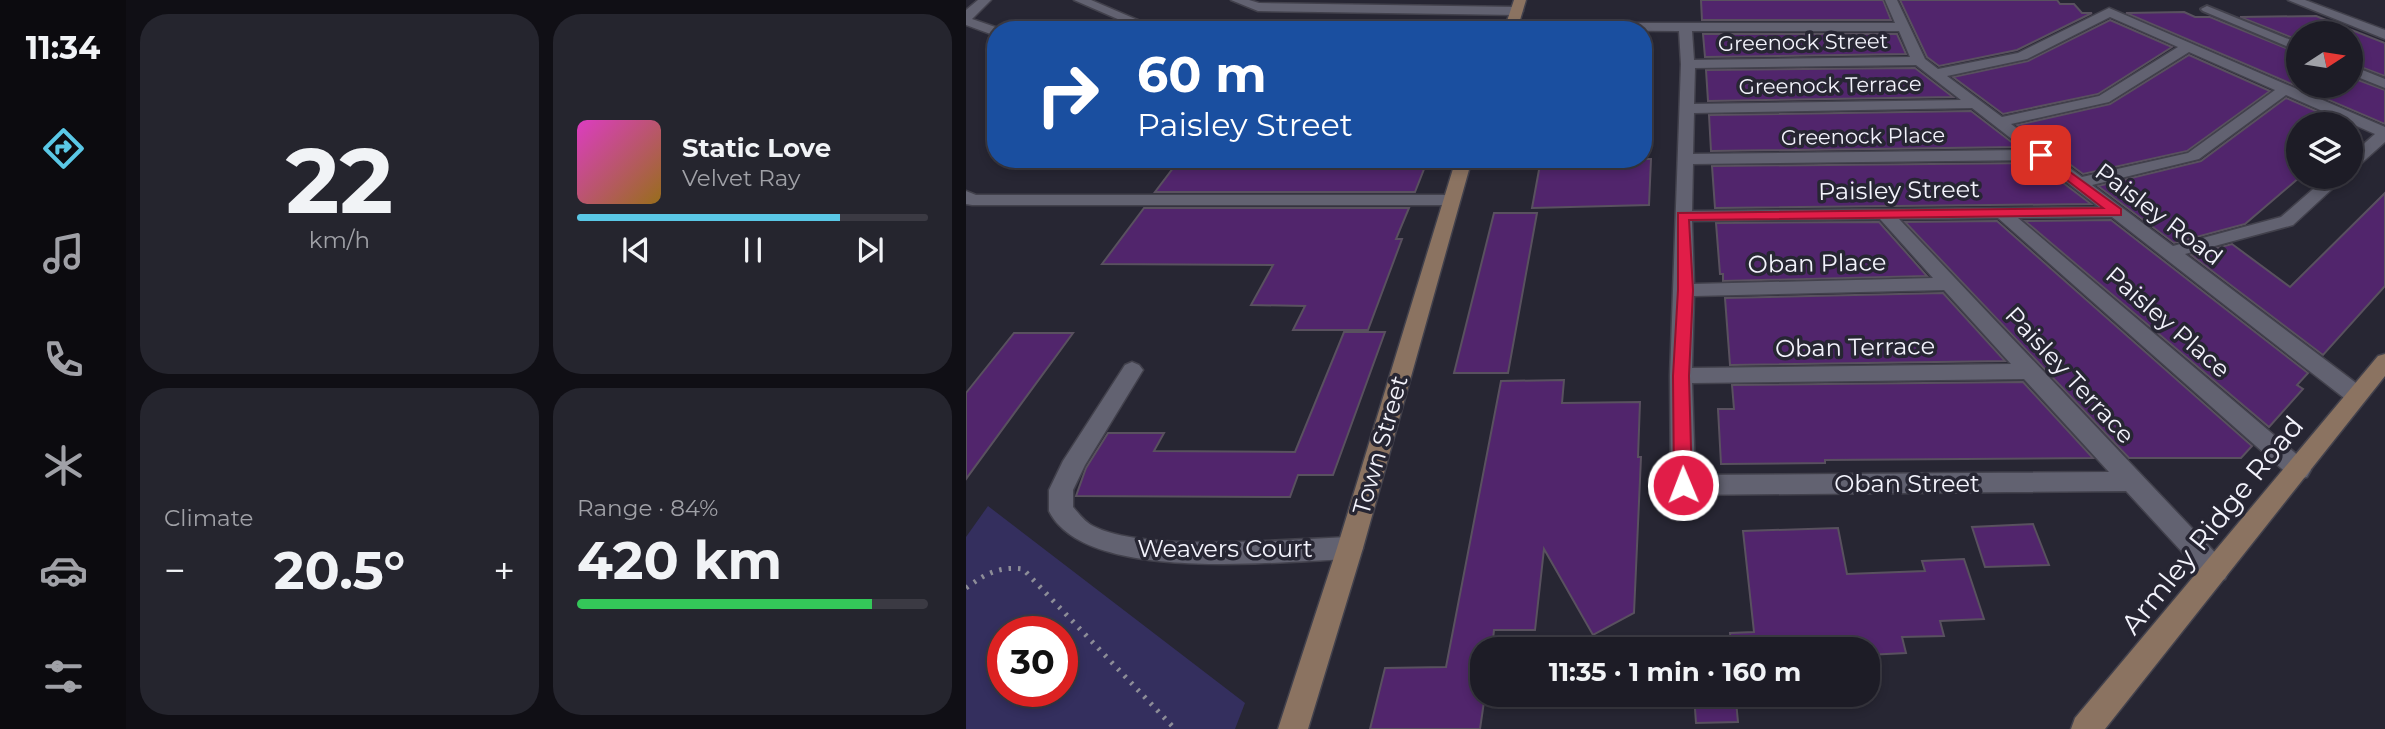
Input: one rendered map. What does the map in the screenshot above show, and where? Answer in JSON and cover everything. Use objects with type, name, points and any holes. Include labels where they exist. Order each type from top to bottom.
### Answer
[{"type":"street","points":[[985,0],[966,19],[987,28]]},
{"type":"street","points":[[1080,0],[1132,21]]},
{"type":"street","points":[[1237,0],[1258,7],[1518,5]]},
{"type":"street","name":"Paisley Road","points":[[1891,0],[1919,61],[2356,395]]},
{"type":"street","points":[[2294,0],[2385,35]]},
{"type":"street","points":[[1936,74],[2022,56],[2109,12],[2385,134],[2363,153]]},
{"type":"street","points":[[1652,27],[1903,27]]},
{"type":"street","points":[[1681,376],[1685,290],[1682,216],[1688,64],[1685,27]]},
{"type":"street","points":[[1999,122],[2104,99],[2188,47]]},
{"type":"street","name":"Greenock Street","points":[[1688,64],[1919,61]]},
{"type":"street","points":[[2079,183],[2193,156],[2285,89]]},
{"type":"street","name":"Greenock Terrace","points":[[1686,109],[1975,104]]},
{"type":"street","name":"Greenock Place","points":[[1685,159],[2041,155]]},
{"type":"street","name":"Town Street","points":[[1293,729],[1350,548],[1461,168]]},
{"type":"street","points":[[2169,253],[2287,221],[2323,189]]},
{"type":"street","points":[[966,197],[972,200],[1451,200]]},
{"type":"street","name":"Paisley Street","points":[[1682,216],[2116,212]]},
{"type":"street","name":"Paisley Place","points":[[2002,213],[2300,470]]},
{"type":"street","name":"Paisley Terrace","points":[[1885,215],[2216,571]]},
{"type":"street","name":"Oban Place","points":[[1685,290],[1950,284]]},
{"type":"street","name":"Armley Ridge Road","points":[[2086,729],[2300,470],[2385,361]]},
{"type":"street","name":"Weavers Court","points":[[1132,370],[1075,461],[1061,490],[1061,511],[1083,533],[1121,547],[1184,551],[1350,548]]},
{"type":"street","name":"Oban Terrace","points":[[1681,376],[2030,371]]},
{"type":"street","name":"Oban Street","points":[[1681,376],[1683,485],[2132,481]]},
{"type":"lane","points":[[2207,9],[2286,42]]},
{"type":"lane","points":[[2363,75],[2385,84]]},
{"type":"path","points":[[966,588],[987,572],[1007,566],[1023,569],[1175,729]]},
{"type":"shaded area","points":[[988,506],[1245,703],[1235,729],[966,729],[966,537]]},
{"type":"building","points":[[1701,0],[1883,0],[1891,20],[1702,20]]},
{"type":"building","points":[[1900,0],[2057,0],[2060,4],[2074,4],[2082,13],[2092,13],[2017,50],[1939,66],[1927,57]]},
{"type":"building","points":[[2184,12],[2195,17],[2210,17],[2286,48],[2286,82],[2126,13]]},
{"type":"building","points":[[2316,16],[2329,21],[2286,21],[2286,35],[2240,17]]},
{"type":"building","points":[[2110,20],[2172,47],[2098,94],[2003,114],[1953,77],[2028,61]]},
{"type":"building","points":[[1703,34],[1897,34],[1906,54],[1705,57]]},
{"type":"building","points":[[2363,34],[2385,43],[2385,76],[2363,68]]},
{"type":"building","points":[[2189,55],[2270,91],[2187,151],[2083,174],[2017,125],[2110,104]]},
{"type":"building","points":[[1915,68],[1953,97],[1708,101],[1706,70]]},
{"type":"building","points":[[2363,82],[2385,90],[2385,124],[2363,115],[2363,112],[2324,98],[2363,98]]},
{"type":"building","points":[[2286,98],[2318,112],[2286,112],[2286,189],[2245,224],[2174,243],[2098,186],[2201,161]]},
{"type":"building","points":[[1971,111],[2018,147],[1711,151],[1709,115]]},
{"type":"building","points":[[2037,163],[2091,204],[1715,208],[1712,166]]},
{"type":"building","points":[[1173,168],[1424,168],[1415,192],[1155,192]]},
{"type":"building","points":[[1539,168],[1651,168],[1649,205],[1532,208]]},
{"type":"building","points":[[2385,193],[2385,286],[2323,355],[2191,255],[2232,244],[2290,287]]},
{"type":"building","points":[[1144,208],[1409,208],[1396,239],[1402,239],[1368,330],[1293,330],[1305,306],[1251,305],[1273,265],[1102,264]]},
{"type":"building","points":[[1494,213],[1537,213],[1508,373],[1454,373]]},
{"type":"building","points":[[2111,220],[2308,373],[2297,385],[2303,389],[2269,427],[2025,221]]},
{"type":"building","points":[[1997,221],[2252,446],[2241,458],[2129,458],[1905,222]]},
{"type":"building","points":[[1879,222],[1927,276],[1723,281],[1723,274],[1720,274],[1716,223]]},
{"type":"building","points":[[1943,293],[2005,361],[1730,365],[1725,298]]},
{"type":"building","points":[[1344,332],[1385,332],[1333,475],[1298,475],[1290,497],[1076,496],[1086,468],[1108,433],[1164,433],[1154,451],[1295,452]]},
{"type":"building","points":[[1014,333],[1073,333],[966,479],[966,393]]},
{"type":"building","points":[[1564,380],[1562,403],[1640,402],[1638,457],[1641,457],[1634,613],[1593,635],[1544,549],[1535,630],[1494,630],[1493,637],[1470,637],[1470,707],[1483,707],[1480,729],[1370,729],[1385,668],[1446,667],[1501,381]]},
{"type":"building","points":[[2023,382],[2093,458],[1825,460],[1825,463],[1721,464],[1718,409],[1734,409],[1732,385]]},
{"type":"building","points":[[2033,524],[2049,565],[1985,567],[1972,527]]},
{"type":"building","points":[[1838,528],[1847,574],[1925,571],[1922,561],[1964,559],[1984,619],[1940,621],[1944,636],[1902,637],[1906,653],[1880,654],[1880,637],[1730,637],[1730,633],[1754,632],[1743,531]]},
{"type":"building","points":[[1695,707],[1737,707],[1738,722],[1696,723]]},
{"type":"route","points":[[1683,485],[1681,376],[1685,290],[1682,216],[2116,212],[2041,155]]}]
